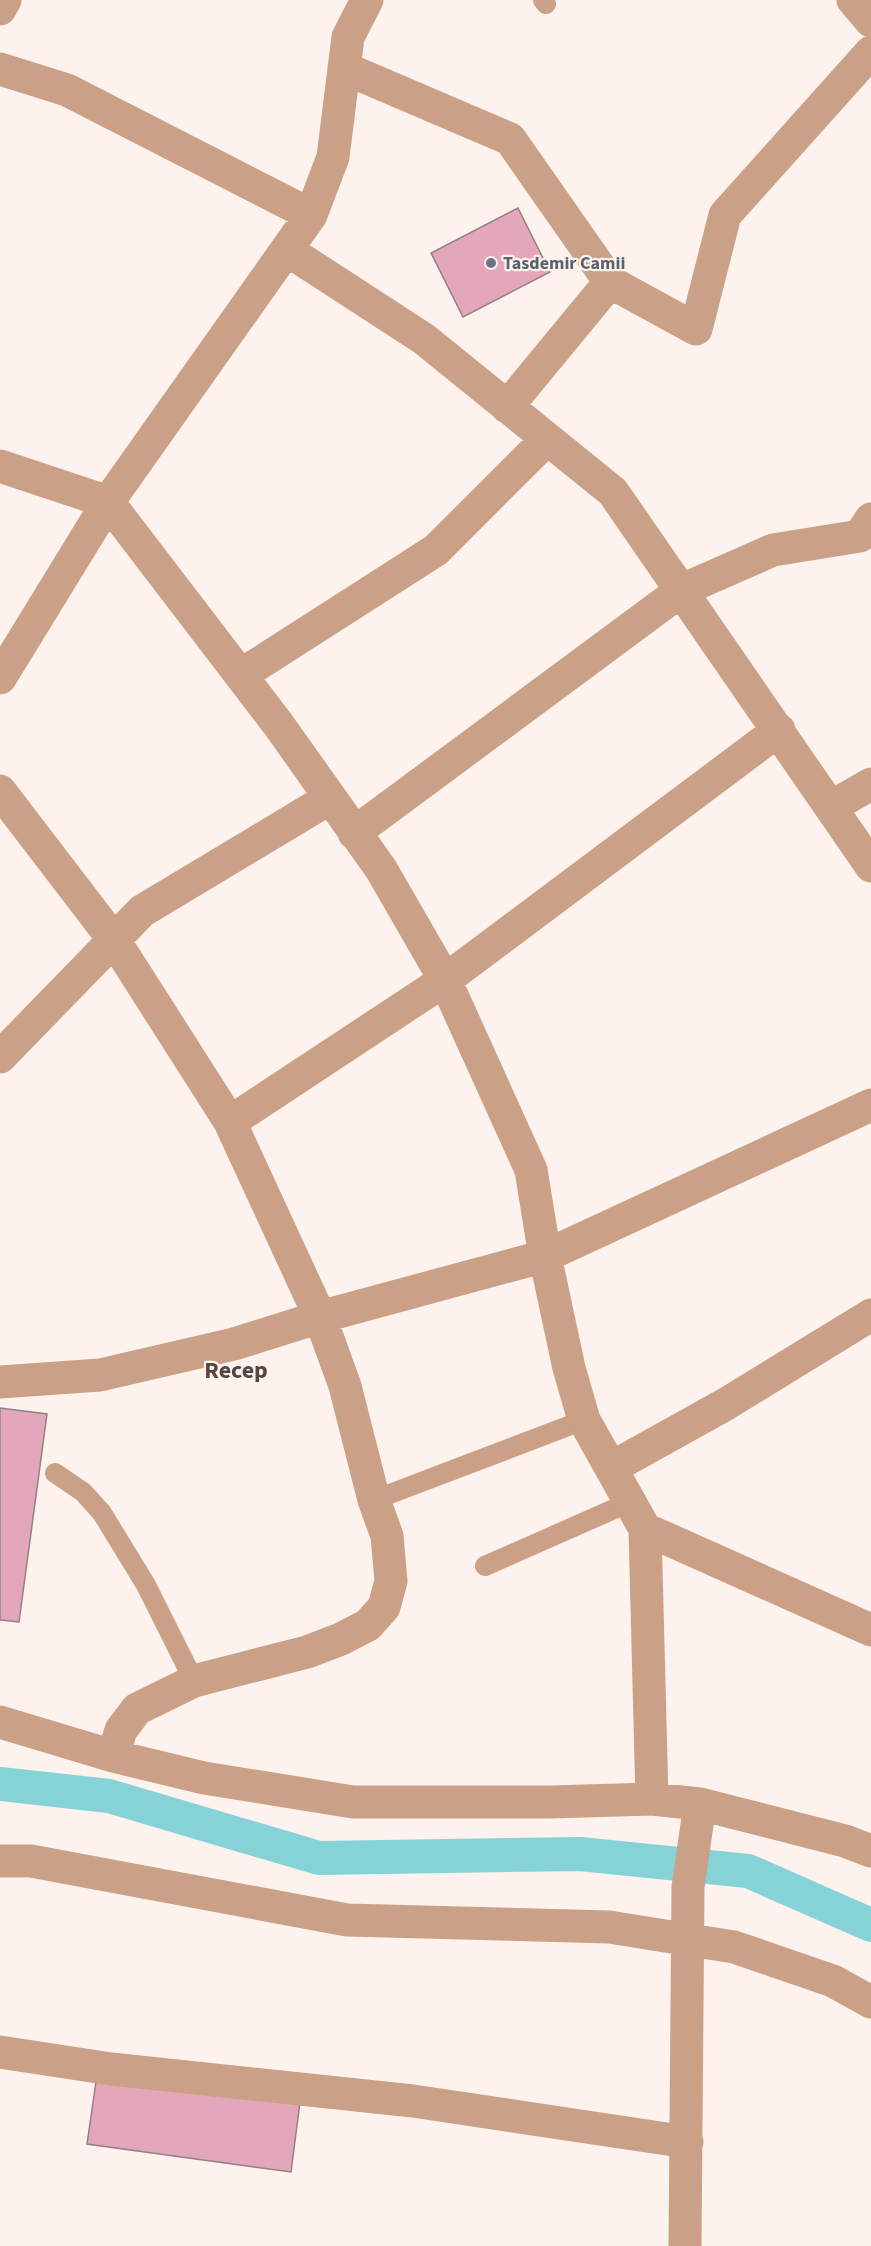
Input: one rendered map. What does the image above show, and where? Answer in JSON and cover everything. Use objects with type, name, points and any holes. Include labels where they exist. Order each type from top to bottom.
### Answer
[{"type":"street","points":[[0,9],[5,0]]},
{"type":"street","points":[[0,678],[108,502],[311,215],[333,158],[348,37],[367,0]]},
{"type":"street","points":[[853,0],[871,21]]},
{"type":"street","points":[[344,68],[510,139],[610,282],[696,329],[725,215],[871,52]]},
{"type":"street","points":[[0,69],[67,90],[311,215]]},
{"type":"street","points":[[287,250],[424,339],[613,492],[871,866]]},
{"type":"street","points":[[507,407],[610,282]]},
{"type":"street","points":[[241,675],[436,550],[547,439]]},
{"type":"street","points":[[0,466],[108,502],[241,675],[381,869],[445,980],[531,1170],[545,1256],[584,1420],[637,1516],[652,1799]]},
{"type":"street","points":[[354,832],[682,590],[773,550],[867,534]]},
{"type":"street","points":[[230,1122],[445,980],[779,730]]},
{"type":"street","points":[[831,807],[871,784]]},
{"type":"street","points":[[0,791],[114,940],[230,1122],[320,1317],[345,1386],[374,1500],[387,1536],[391,1581],[384,1607],[368,1625],[307,1652],[194,1682],[137,1709],[121,1730],[113,1756]]},
{"type":"street","points":[[0,1057],[142,911],[330,798]]},
{"type":"street","points":[[0,1382],[100,1375],[234,1344],[320,1317],[545,1256],[871,1105]]},
{"type":"street","points":[[611,1468],[726,1404],[871,1316]]},
{"type":"street","points":[[637,1516],[871,1630]]},
{"type":"street","points":[[0,1722],[113,1756],[204,1778],[353,1802],[551,1802],[652,1799],[697,1815],[845,1841],[871,1851]]},
{"type":"street","points":[[685,2246],[688,1887],[697,1815]]},
{"type":"street","points":[[0,1861],[31,1861],[347,1920],[609,1927],[734,1947],[833,1981],[871,2002]]},
{"type":"street","points":[[0,2052],[111,2069],[413,2102],[687,2142]]},
{"type":"lane","points":[[374,1500],[584,1420]]},
{"type":"lane","points":[[55,1473],[83,1492],[102,1513],[146,1585],[194,1682]]},
{"type":"lane","points":[[485,1566],[637,1516]]},
{"type":"building","name":"Tasdemir Camii","points":[[518,208],[550,272],[463,317],[431,253]]},
{"type":"building","points":[[0,1408],[47,1414],[19,1622],[0,1620]]},
{"type":"building","points":[[97,2075],[300,2102],[291,2172],[87,2144]]},
{"type":"waterway","points":[[0,1784],[109,1796],[319,1858],[580,1854],[748,1871],[871,1925]]},
{"type":"place","name":"Tasdemir Camii","points":[[491,263]]},
{"type":"district","name":"Recep","points":[[236,1370]]}]
